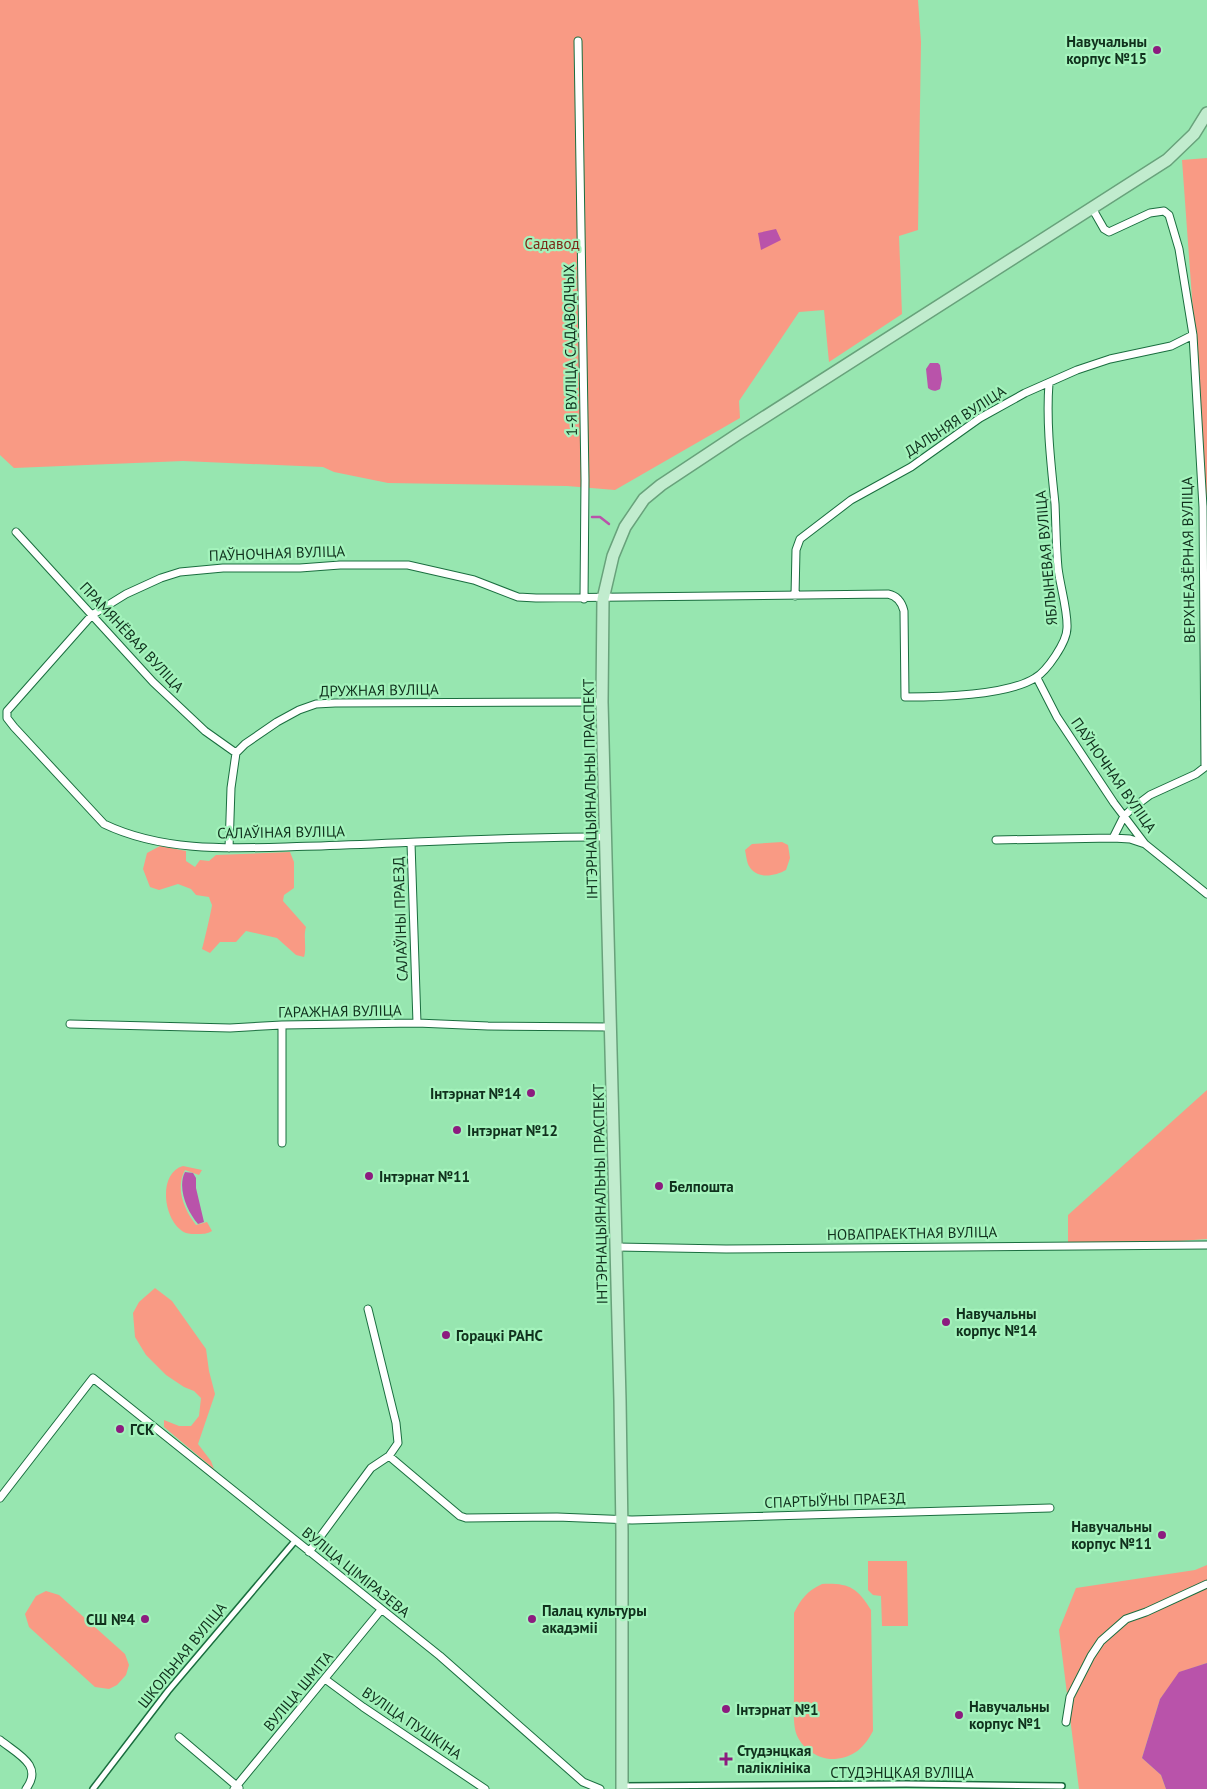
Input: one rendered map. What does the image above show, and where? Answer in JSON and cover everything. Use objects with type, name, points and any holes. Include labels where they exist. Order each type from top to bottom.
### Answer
[{"type":"main road","name":"ІНТЭРНАЦЫЯНАЛЬНЫ ПРАСПЕКТ","points":[[622,1788],[622,1520],[617,1247],[602,702],[603,599],[613,556],[625,527],[644,499],[661,485],[1167,160],[1194,134],[1207,113]]},
{"type":"street","name":"1-Я ВУЛІЦА САДАВОДЧЫХ","points":[[578,41],[585,480],[584,599]]},
{"type":"street","name":"ВЕРХНЕАЗЁРНАЯ ВУЛІЦА","points":[[1092,208],[1104,229],[1108,232],[1150,213],[1164,211],[1169,215],[1178,249],[1193,335],[1203,507],[1205,767],[1196,774],[1150,795],[1124,816],[1113,838]]},
{"type":"street","name":"ДАЛЬНЯЯ ВУЛІЦА","points":[[795,596],[796,550],[800,539],[851,500],[911,467],[980,418],[1025,393],[1077,370],[1110,359],[1171,346],[1193,335]]},
{"type":"street","name":"ЯБЛЫНЕВАЯ ВУЛІЦА","points":[[1037,678],[1061,646],[1067,628],[1058,567],[1048,417],[1050,383]]},
{"type":"street","name":"ПРАМЯНЁВАЯ ВУЛІЦА","points":[[16,532],[153,682],[205,731],[236,753]]},
{"type":"street","name":"ПАЎНОЧНАЯ ВУЛІЦА","points":[[7,718],[7,711],[92,615],[126,594],[161,578],[180,572],[223,568],[300,568],[340,564],[408,565],[474,580],[518,597],[603,599]]},
{"type":"street","points":[[603,599],[888,594],[901,602],[905,616],[905,697],[948,696],[995,690],[1012,687],[1037,678]]},
{"type":"street","name":"ПАЎНОЧНАЯ ВУЛІЦА","points":[[1037,678],[1057,717],[1114,803],[1145,844],[1207,894]]},
{"type":"street","name":"ДРУЖНАЯ ВУЛІЦА","points":[[236,753],[245,744],[277,722],[299,710],[316,704],[602,702]]},
{"type":"street","name":"САЛАЎІНАЯ ВУЛІЦА","points":[[7,718],[104,824],[140,838],[185,846],[229,848],[606,837]]},
{"type":"street","points":[[229,848],[231,788],[236,753]]},
{"type":"street","points":[[996,840],[1113,838],[1130,839],[1145,844]]},
{"type":"street","name":"САЛАЎІНЫ ПРАЕЗД","points":[[411,843],[417,1023]]},
{"type":"street","name":"ГАРАЖНАЯ ВУЛІЦА","points":[[70,1024],[230,1028],[282,1025],[417,1023],[488,1026],[611,1027]]},
{"type":"street","points":[[282,1025],[282,1143]]},
{"type":"street","name":"НОВАПРАЕКТНАЯ ВУЛІЦА","points":[[617,1247],[726,1249],[1207,1244]]},
{"type":"street","points":[[310,1552],[371,1468],[389,1456],[398,1443],[396,1423],[368,1309]]},
{"type":"street","name":"ВУЛІЦА ЦІМІРАЗЕВА","points":[[0,1498],[93,1378],[484,1693],[583,1782],[600,1789]]},
{"type":"street","name":"СПАРТЫЎНЫ ПРАЕЗД","points":[[389,1456],[460,1516],[466,1518],[557,1517],[622,1520],[1050,1508]]},
{"type":"street","name":"ШКОЛЬНАЯ ВУЛІЦА","points":[[93,1789],[168,1691],[295,1540]]},
{"type":"street","points":[[1066,1722],[1070,1697],[1101,1641],[1126,1619],[1146,1612],[1207,1584]]},
{"type":"street","name":"ВУЛІЦА ШМІТА","points":[[237,1788],[381,1610]]},
{"type":"street","name":"ВУЛІЦА ПУШКІНА","points":[[325,1679],[363,1707],[485,1789]]},
{"type":"street","points":[[179,1737],[237,1788]]},
{"type":"street","points":[[0,1740],[28,1762],[32,1778],[26,1789]]},
{"type":"street","name":"СТУДЭНЦКАЯ ВУЛІЦА","points":[[622,1788],[906,1784],[1062,1786]]},
{"type":"green space","name":"Садавод","points":[[0,0],[918,0],[921,42],[918,230],[899,236],[902,314],[829,362],[824,310],[799,312],[739,401],[740,418],[615,490],[567,486],[388,483],[334,472],[323,467],[183,461],[14,468],[0,455]]},
{"type":"green space","points":[[1207,158],[1207,505],[1182,160]]},
{"type":"green space","points":[[782,842],[788,845],[790,858],[786,870],[766,876],[752,870],[748,865],[745,850],[752,844]]},
{"type":"green space","points":[[160,846],[186,851],[186,861],[195,867],[200,860],[209,861],[216,855],[290,852],[294,862],[294,888],[284,895],[283,901],[306,927],[304,957],[296,955],[277,938],[246,931],[236,942],[220,942],[210,953],[202,949],[212,905],[209,897],[196,895],[191,889],[178,884],[159,890],[150,887],[143,869],[147,853]]},
{"type":"green space","points":[[1207,1090],[1207,1239],[1068,1249],[1068,1215]]},
{"type":"green space","points":[[183,1166],[202,1170],[199,1175],[185,1170],[182,1177],[181,1191],[188,1213],[196,1225],[207,1222],[212,1231],[208,1233],[186,1233],[178,1228],[168,1209],[166,1188],[169,1178],[175,1170]]},
{"type":"green space","points":[[155,1288],[172,1301],[206,1349],[215,1394],[198,1444],[211,1461],[214,1469],[164,1427],[164,1420],[179,1426],[191,1426],[199,1416],[201,1398],[194,1391],[166,1375],[146,1355],[135,1337],[133,1313],[139,1302]]},
{"type":"green space","points":[[868,1561],[907,1561],[908,1626],[882,1626],[881,1596],[873,1595],[868,1590]]},
{"type":"green space","points":[[1207,1565],[1207,1663],[1180,1672],[1160,1699],[1142,1758],[1161,1775],[1166,1789],[1079,1789],[1059,1630],[1076,1588],[1195,1570]]},
{"type":"green space","points":[[822,1584],[839,1584],[851,1588],[861,1596],[871,1610],[873,1731],[858,1751],[835,1759],[828,1759],[809,1751],[797,1735],[794,1720],[794,1613],[805,1596]]},
{"type":"green space","points":[[46,1591],[59,1595],[125,1654],[129,1665],[126,1675],[117,1685],[109,1689],[95,1687],[29,1627],[25,1614],[36,1596]]},
{"type":"shaded area","points":[[776,229],[781,240],[761,250],[758,233]]},
{"type":"shaded area","points":[[930,363],[938,363],[940,365],[942,379],[940,389],[937,391],[928,388],[926,369]]},
{"type":"shaded area","points":[[185,1172],[193,1173],[196,1178],[196,1188],[204,1222],[198,1224],[190,1213],[184,1199],[182,1185]]},
{"type":"shaded area","points":[[1207,1663],[1207,1789],[1166,1789],[1161,1775],[1142,1758],[1160,1699],[1179,1672]]},
{"type":"waterway","points":[[592,517],[600,517],[609,524]]},
{"type":"place","name":"Навучальны корпус №15","points":[[1157,50]]},
{"type":"place","name":"Інтэрнат №14","points":[[531,1093]]},
{"type":"place","name":"Інтэрнат №12","points":[[457,1130]]},
{"type":"place","name":"Інтэрнат №11","points":[[369,1176]]},
{"type":"place","name":"Белпошта","points":[[659,1186]]},
{"type":"place","name":"Навучальны корпус №14","points":[[946,1322]]},
{"type":"place","name":"Горацкі РАНС","points":[[446,1335]]},
{"type":"place","name":"ГСК","points":[[120,1429]]},
{"type":"place","name":"Навучальны корпус №11","points":[[1162,1535]]},
{"type":"place","name":"СШ №4","points":[[145,1619]]},
{"type":"place","name":"Палац культуры акадэміі","points":[[532,1619]]},
{"type":"place","name":"Інтэрнат №1","points":[[726,1709]]},
{"type":"place","name":"Навучальны корпус №1","points":[[959,1715]]},
{"type":"place","name":"Студэнцкая паліклініка","points":[[726,1759]]}]
